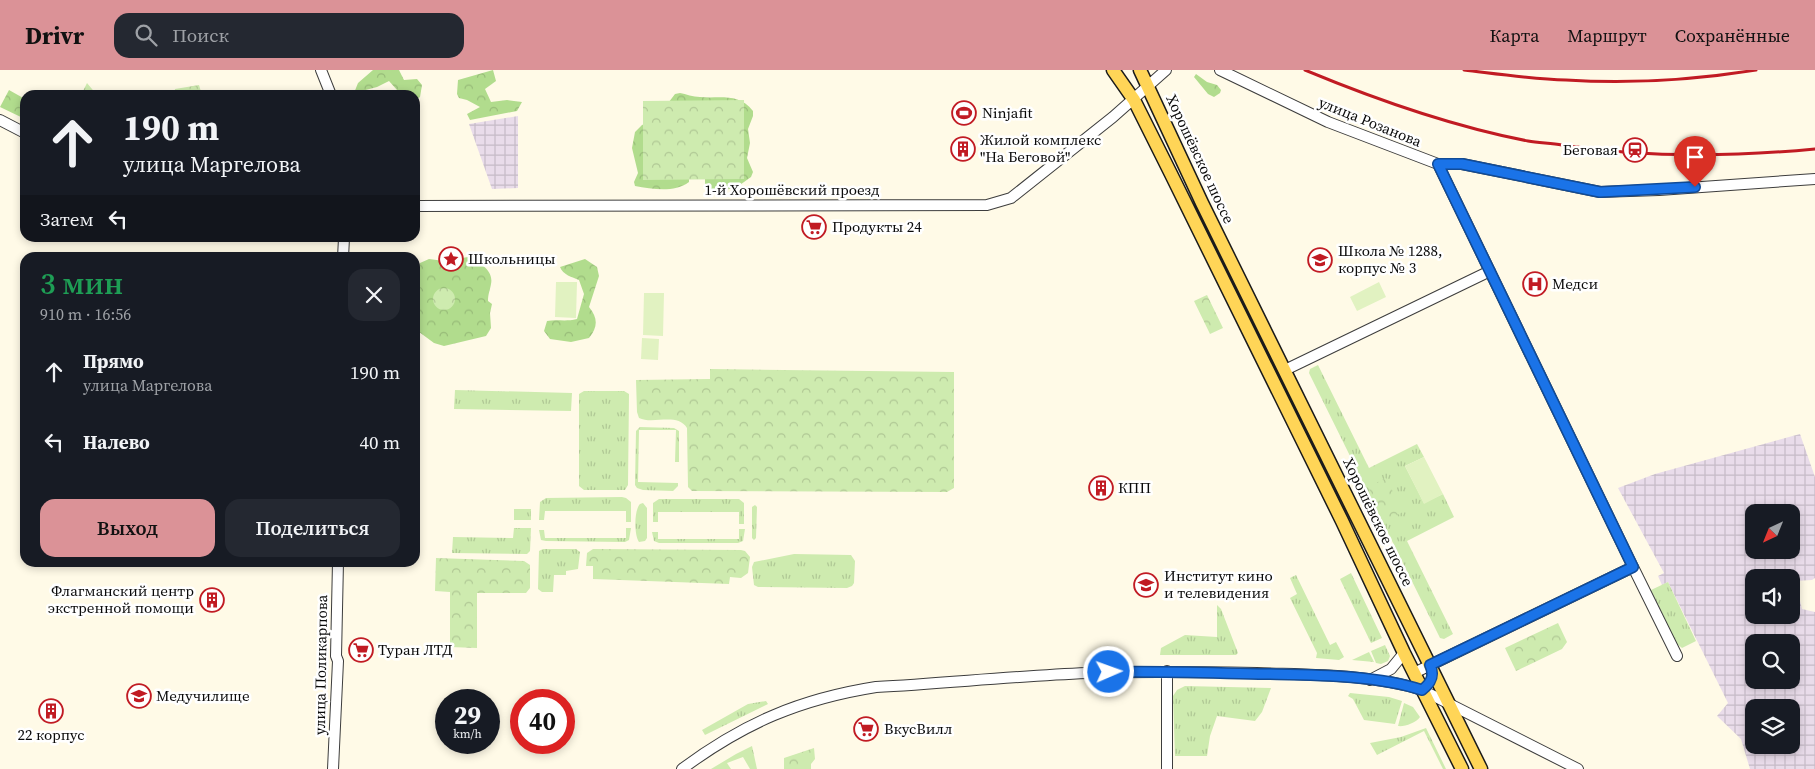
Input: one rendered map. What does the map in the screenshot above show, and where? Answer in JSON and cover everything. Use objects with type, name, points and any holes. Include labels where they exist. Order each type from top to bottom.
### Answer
[{"type":"main road","points":[[1112,70],[1134,100]]},
{"type":"main road","points":[[1140,70],[1148,87]]},
{"type":"main road","name":"Хорошёвское шоссе","points":[[1148,87],[1202,203],[1481,769]]},
{"type":"main road","name":"Хорошёвское шоссе","points":[[1134,100],[1462,769]]},
{"type":"street","points":[[321,70],[329,90]]},
{"type":"street","points":[[1148,87],[1166,70]]},
{"type":"street","name":"улица Розанова","points":[[1220,70],[1328,122],[1438,164],[1462,164],[1600,192],[1659,190],[1815,179]]},
{"type":"street","name":"Хорошёвское шоссе","points":[[1134,100],[1148,87]]},
{"type":"street","name":"1-й Хорошёвский проезд","points":[[420,206],[987,205],[1012,198],[1134,100]]},
{"type":"street","points":[[0,120],[20,130]]},
{"type":"street","points":[[1438,164],[1676,656]]},
{"type":"street","points":[[1285,370],[1490,271]]},
{"type":"street","name":"улица Поликарпова","points":[[333,769],[338,661],[336,656],[338,567]]},
{"type":"street","points":[[1414,673],[1431,668],[1633,567]]},
{"type":"street","points":[[1370,680],[1391,669],[1404,653]]},
{"type":"street","points":[[1422,690],[1431,682],[1431,668]]},
{"type":"street","points":[[1167,672],[1167,769]]},
{"type":"street","points":[[682,769],[726,739],[774,715],[828,696],[852,691],[876,687],[1086,673],[1167,672],[1309,675],[1404,685],[1422,690],[1578,769]]},
{"type":"shaded area","points":[[518,116],[518,188],[492,189],[469,124]]},
{"type":"shaded area","points":[[1800,434],[1815,477],[1815,578],[1800,581],[1800,569],[1745,569],[1745,624],[1800,624],[1800,601],[1802,609],[1815,612],[1815,769],[1750,769],[1746,754],[1800,754],[1800,699],[1745,699],[1745,752],[1741,739],[1717,716],[1728,703],[1668,582],[1662,585],[1658,576],[1664,573],[1618,488],[1655,474]]},
{"type":"green space","points":[[373,70],[399,70],[404,80],[417,79],[422,85],[420,97],[420,90],[397,90],[389,81],[377,87],[355,90],[358,83]]},
{"type":"green space","points":[[493,70],[496,81],[485,89],[491,102],[507,100],[522,102],[517,111],[470,120],[467,114],[480,107],[459,98],[457,94],[458,80]]},
{"type":"green space","points":[[1196,74],[1207,82],[1217,85],[1221,90],[1220,93],[1214,97],[1208,94],[1194,77]]},
{"type":"green space","points":[[87,83],[93,90],[84,90]]},
{"type":"green space","points":[[199,85],[200,90],[175,90]]},
{"type":"green space","points":[[9,90],[20,96],[20,117],[0,107]]},
{"type":"green space","points":[[680,93],[697,97],[735,99],[747,105],[753,111],[748,129],[750,143],[747,158],[753,172],[751,177],[737,187],[709,194],[705,183],[705,172],[689,176],[689,182],[677,188],[663,189],[635,186],[634,182],[638,173],[632,148],[635,132],[642,125],[656,119],[675,94]]},
{"type":"green space","points":[[744,100],[744,179],[643,180],[643,101]]},
{"type":"green space","points":[[468,257],[481,264],[488,271],[491,284],[488,301],[492,304],[490,313],[491,328],[486,336],[444,346],[434,343],[420,333],[420,263],[429,259],[444,261]]},
{"type":"green space","points":[[585,259],[597,267],[599,276],[589,307],[596,322],[594,330],[589,338],[571,342],[550,339],[544,331],[547,321],[577,319],[584,294],[579,280],[565,274],[560,267]]},
{"type":"green space","points":[[556,282],[577,282],[576,318],[555,317]]},
{"type":"green space","points":[[1379,282],[1386,297],[1357,311],[1350,297]]},
{"type":"green space","points":[[444,288],[452,291],[455,299],[452,307],[444,310],[436,307],[433,299],[436,291]]},
{"type":"green space","points":[[644,293],[664,293],[663,336],[643,335]]},
{"type":"green space","points":[[1207,295],[1223,328],[1210,334],[1194,301]]},
{"type":"green space","points":[[642,338],[659,339],[658,360],[641,359]]},
{"type":"green space","points":[[1318,365],[1369,468],[1417,444],[1424,457],[1405,466],[1424,503],[1443,494],[1454,517],[1407,541],[1453,634],[1444,639],[1440,638],[1309,373],[1310,369]]},
{"type":"green space","points":[[710,369],[954,372],[954,488],[947,492],[692,491],[688,487],[687,428],[683,423],[677,421],[645,420],[639,418],[637,412],[636,380],[710,379]]},
{"type":"green space","points":[[455,390],[572,393],[571,411],[454,409]]},
{"type":"green space","points":[[584,391],[624,391],[629,394],[628,485],[625,490],[584,490],[579,486],[579,394]]},
{"type":"green space","points":[[640,427],[674,428],[679,431],[679,462],[675,462],[676,430],[639,430],[638,482],[678,483],[678,486],[673,491],[643,490],[635,485],[636,431]]},
{"type":"green space","points":[[1424,457],[1443,494],[1424,504],[1405,466]]},
{"type":"green space","points":[[1386,478],[1403,512],[1385,521],[1368,487]]},
{"type":"green space","points":[[622,497],[631,502],[631,522],[626,522],[626,511],[545,511],[544,520],[539,520],[540,502],[546,498]]},
{"type":"green space","points":[[659,499],[739,499],[744,503],[744,524],[739,524],[739,512],[658,512],[658,522],[653,522],[653,503]]},
{"type":"green space","points":[[643,503],[647,508],[647,538],[645,541],[639,542],[636,534],[636,517],[638,507]]},
{"type":"green space","points":[[755,505],[757,507],[756,538],[754,540],[752,538],[752,507]]},
{"type":"green space","points":[[514,509],[531,509],[531,520],[514,520]]},
{"type":"green space","points":[[514,528],[531,528],[530,551],[527,554],[452,553],[453,537],[513,538]]},
{"type":"green space","points":[[626,528],[631,528],[629,540],[625,542],[546,541],[541,540],[539,530],[544,530],[545,538],[626,538]]},
{"type":"green space","points":[[739,529],[745,529],[743,541],[738,543],[659,543],[654,541],[652,532],[658,532],[658,539],[739,539]]},
{"type":"green space","points":[[543,549],[576,549],[580,552],[578,569],[566,571],[566,575],[554,575],[553,592],[542,592],[538,589],[539,551]]},
{"type":"green space","points":[[593,549],[741,550],[745,551],[750,557],[748,573],[741,578],[730,577],[729,584],[593,579],[593,566],[586,566],[587,553]]},
{"type":"green space","points":[[794,554],[851,555],[855,561],[854,583],[847,588],[758,587],[754,585],[752,567],[754,562]]},
{"type":"green space","points":[[436,558],[524,561],[530,565],[530,588],[526,593],[477,593],[477,648],[450,647],[450,592],[435,591]]},
{"type":"green space","points":[[1351,573],[1382,638],[1371,643],[1340,579]]},
{"type":"green space","points":[[1296,575],[1330,645],[1336,642],[1344,657],[1339,660],[1316,658],[1317,653],[1290,598],[1297,594],[1290,578]]},
{"type":"green space","points":[[1668,582],[1696,641],[1682,648],[1677,644],[1651,590]]},
{"type":"green space","points":[[1217,605],[1221,609],[1238,653],[1236,655],[1160,655],[1161,648],[1185,635],[1217,637]]},
{"type":"green space","points":[[1558,623],[1567,642],[1562,649],[1516,671],[1505,648]]},
{"type":"green space","points":[[1385,645],[1390,656],[1388,661],[1381,664],[1376,663],[1371,651]]},
{"type":"green space","points":[[1369,652],[1374,662],[1352,660]]},
{"type":"green space","points":[[1185,686],[1271,688],[1262,712],[1255,721],[1217,716],[1210,736],[1207,756],[1175,756],[1173,696],[1177,690]]},
{"type":"green space","points":[[1350,693],[1389,697],[1402,701],[1395,724],[1364,720],[1353,699],[1348,696]]},
{"type":"green space","points":[[766,701],[768,704],[705,735],[702,730],[748,704]]},
{"type":"green space","points":[[1404,703],[1413,707],[1420,717],[1410,724],[1398,726]]},
{"type":"green space","points":[[1426,728],[1446,769],[1443,769],[1424,731],[1377,755],[1370,743],[1401,737]]},
{"type":"green space","points":[[752,746],[757,769],[750,769],[743,757],[727,763],[731,769],[711,769],[736,754]]},
{"type":"green space","points":[[814,748],[815,759],[811,764],[811,769],[784,769],[784,758]]},
{"type":"railway","points":[[1305,70],[1359,92],[1443,120],[1532,142],[1625,152],[1688,155],[1751,154],[1815,149]]},
{"type":"railway","points":[[1464,70],[1540,79],[1614,82],[1685,79],[1756,70]]},
{"type":"place","name":"Ninjafit","points":[[964,113]]},
{"type":"place","name":"Жилой комплекс \"На Беговой\"","points":[[963,149]]},
{"type":"place","name":"Беговая","points":[[1635,150]]},
{"type":"place","name":"Продукты 24","points":[[814,227]]},
{"type":"place","name":"Школьницы","points":[[451,259]]},
{"type":"place","name":"Школа № 1288, корпус № 3","points":[[1320,260]]},
{"type":"place","name":"Медси","points":[[1535,284]]},
{"type":"place","name":"КПП","points":[[1101,488]]},
{"type":"place","name":"Институт кино и телевидения","points":[[1146,585]]},
{"type":"place","name":"Флагманский центр экстренной помощи","points":[[212,600]]},
{"type":"place","name":"Туран ЛТД","points":[[361,650]]},
{"type":"place","name":"Медучилище","points":[[139,696]]},
{"type":"place","name":"22 корпус","points":[[51,711]]},
{"type":"place","name":"ВкусВилл","points":[[866,729]]},
{"type":"route","points":[[1109,672],[1149,671],[1309,675],[1370,680],[1404,685],[1422,690],[1431,682],[1432,670],[1430,665],[1633,567],[1438,164],[1462,164],[1600,192],[1695,187]]}]
